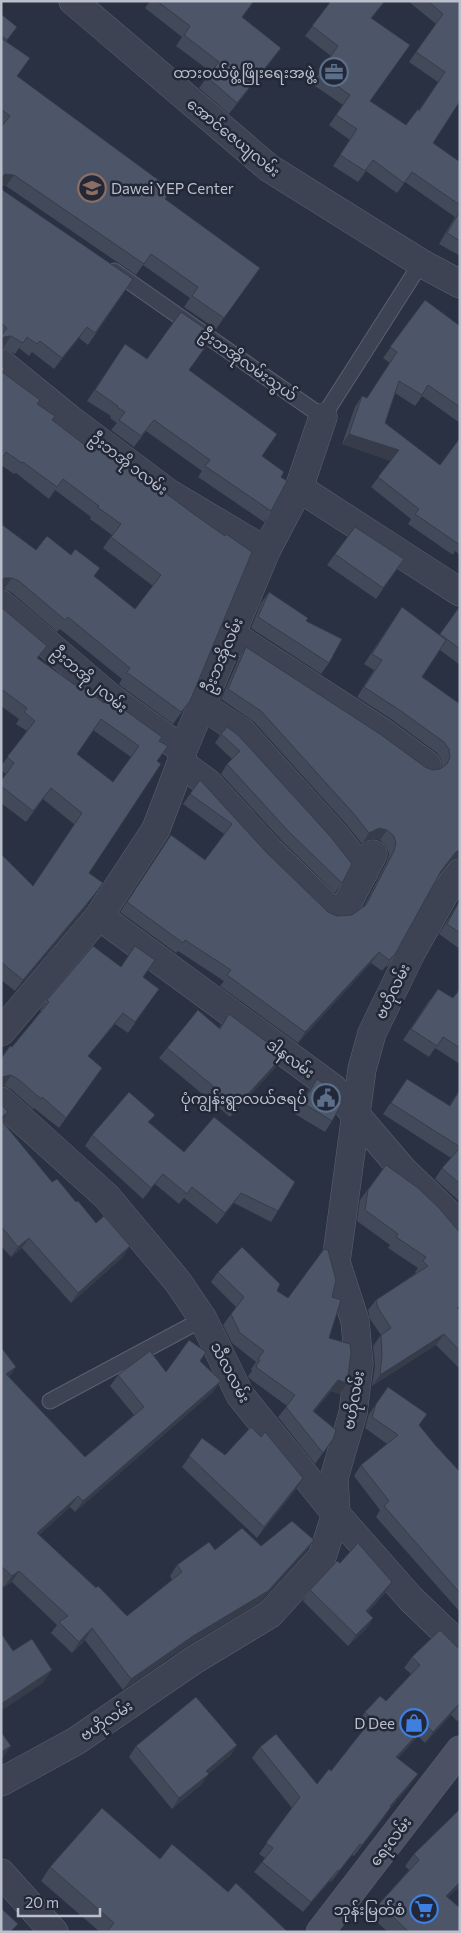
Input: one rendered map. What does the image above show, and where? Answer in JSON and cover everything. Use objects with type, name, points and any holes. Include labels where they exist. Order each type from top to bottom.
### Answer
[{"type":"street","name":"အောင်ဇေယျလမ်း","points":[[73,1],[269,168],[460,284]]},
{"type":"street","name":"ဦးဘအို ၁လမ်း","points":[[1,363],[70,419],[170,494],[266,551]]},
{"type":"street","name":"ဦးဘအိုလမ်း","points":[[1,1032],[98,916],[156,829],[201,705],[266,551],[299,488],[323,417]]},
{"type":"street","points":[[299,488],[460,592]]},
{"type":"street","name":"ဦးဘအို ၂လမ်း","points":[[1,604],[182,757],[271,852],[332,911],[338,912],[345,908],[369,863],[335,835],[242,732],[201,705]]},
{"type":"street","points":[[231,634],[382,732],[427,765]]},
{"type":"street","name":"ဗဟိုလမ်း","points":[[1,1782],[76,1741],[194,1660],[270,1614],[322,1557],[336,1514],[334,1478],[353,1413],[359,1364],[355,1321],[336,1262],[362,1069],[372,1033],[412,951],[446,891],[460,873]]},
{"type":"street","name":"ဒါနလမ်း","points":[[98,916],[333,1088],[402,1170],[460,1225]]},
{"type":"street","name":"သီလလမ်း","points":[[1,1101],[107,1197],[178,1282],[203,1319],[240,1395],[336,1514],[411,1599],[460,1646]]},
{"type":"street","name":"ရေးလမ်း","points":[[320,1932],[460,1750]]},
{"type":"street","points":[[1,1873],[54,1932]]},
{"type":"lane","name":"ဦးဘအိုလမ်းသွယ်","points":[[98,260],[211,337],[323,417]]},
{"type":"lane","name":"ဦးဘအိုလမ်း","points":[[323,417],[421,262]]},
{"type":"lane","points":[[50,1401],[203,1319]]},
{"type":"building","points":[[157,1],[254,1],[242,17],[281,48],[237,103],[207,77],[219,62],[184,35],[190,26]]},
{"type":"building","points":[[331,1],[385,1],[371,18],[410,45],[370,101],[406,125],[418,109],[419,111],[445,72],[416,52],[443,14],[428,1],[460,1],[460,101],[433,143],[460,162],[460,205],[412,172],[404,183],[373,160],[365,171],[340,155],[357,129],[336,115],[350,95],[319,73],[338,46],[312,26]]},
{"type":"building","points":[[1,14],[17,27],[7,40],[1,35]]},
{"type":"building","points":[[1,38],[30,58],[17,76],[172,190],[165,199],[260,268],[224,318],[192,296],[198,287],[151,254],[144,264],[14,175],[5,174],[1,179],[1,127],[10,116],[1,109]]},
{"type":"building","points":[[1,188],[133,279],[95,333],[87,327],[62,358],[40,341],[37,344],[27,337],[23,343],[11,336],[1,339],[7,328],[1,323]]},
{"type":"building","points":[[460,211],[460,241],[447,233]]},
{"type":"building","points":[[425,300],[460,326],[460,407],[428,385],[422,395],[399,381],[385,423],[440,465],[460,438],[460,545],[415,514],[419,509],[378,477],[399,450],[349,434],[362,396],[367,398],[397,352],[390,347]]},
{"type":"building","points":[[181,312],[214,335],[189,370],[277,434],[262,456],[284,472],[281,477],[287,481],[271,511],[205,466],[210,460],[154,420],[141,436],[119,420],[125,412],[95,390],[125,344],[147,359]]},
{"type":"building","points":[[1,365],[5,368],[2,372],[40,400],[37,404],[55,416],[52,420],[94,452],[100,444],[195,515],[252,552],[190,701],[181,712],[126,673],[130,668],[68,617],[65,620],[19,581],[12,578],[1,580],[1,524],[36,550],[47,536],[71,555],[75,549],[100,568],[94,576],[135,609],[161,575],[111,537],[121,524],[63,479],[57,487],[6,452],[1,459]]},
{"type":"building","points":[[355,527],[404,559],[383,588],[335,554]]},
{"type":"building","points":[[269,592],[308,618],[306,621],[342,639],[329,663],[258,617]]},
{"type":"building","points":[[460,606],[460,649],[440,634]]},
{"type":"building","points":[[1,607],[47,646],[37,658],[104,703],[108,698],[162,737],[159,741],[168,746],[157,761],[161,764],[89,873],[103,883],[23,980],[1,962],[1,854],[33,886],[82,813],[51,788],[33,811],[1,786],[1,781],[14,763],[7,757],[35,721],[24,712],[27,708],[1,689]],"holes":[[[101,719],[139,746],[113,782],[77,754]]]},
{"type":"building","points":[[402,607],[446,640],[422,677],[460,704],[460,849],[441,871],[394,956],[389,960],[379,952],[305,1032],[227,975],[231,970],[185,940],[183,943],[127,902],[171,835],[205,860],[232,824],[190,794],[200,780],[267,853],[328,912],[337,916],[352,915],[366,905],[394,851],[396,843],[394,836],[387,830],[379,828],[369,833],[261,711],[228,689],[246,647],[380,734],[425,767],[432,770],[440,769],[447,764],[450,757],[449,749],[444,742],[364,687],[382,660],[372,654]]},
{"type":"building","points":[[227,727],[238,735],[330,836],[352,864],[342,883],[289,832],[227,764],[240,751],[221,734]]},
{"type":"building","points":[[460,902],[460,933],[447,924]]},
{"type":"building","points":[[93,946],[121,967],[135,946],[155,960],[143,977],[159,989],[135,1022],[123,1013],[88,1056],[102,1068],[66,1118],[18,1079],[11,1075],[1,1077],[1,1059],[49,1002],[47,1000]]},
{"type":"building","points":[[438,989],[453,998],[460,989],[460,1048],[443,1037],[437,1046],[411,1029]]},
{"type":"building","points":[[198,1010],[220,1029],[229,1014],[284,1055],[237,1106],[167,1048]]},
{"type":"building","points":[[317,1079],[330,1089],[342,1103],[332,1121],[303,1103]]},
{"type":"building","points":[[407,1079],[450,1106],[460,1090],[460,1147],[391,1103]]},
{"type":"building","points":[[129,1092],[155,1115],[148,1122],[184,1152],[214,1117],[295,1182],[278,1211],[241,1193],[225,1213],[192,1187],[187,1194],[163,1174],[151,1188],[92,1135]]},
{"type":"building","points":[[1,1104],[8,1112],[1,1118]]},
{"type":"building","points":[[1,1120],[52,1182],[57,1179],[96,1223],[104,1216],[130,1246],[78,1293],[29,1238],[18,1247],[1,1226]]},
{"type":"building","points":[[460,1148],[460,1184],[442,1168]]},
{"type":"building","points":[[386,1165],[418,1188],[439,1208],[460,1233],[460,1306],[457,1308],[460,1310],[460,1351],[444,1334],[380,1375],[381,1335],[391,1328],[378,1308],[376,1300],[428,1266],[423,1261],[426,1257],[396,1237],[398,1234],[365,1210],[368,1190]]},
{"type":"building","points":[[242,1247],[280,1284],[277,1291],[288,1298],[324,1249],[328,1250],[336,1280],[332,1297],[341,1300],[329,1338],[350,1344],[351,1353],[347,1383],[338,1380],[313,1411],[336,1430],[333,1439],[323,1453],[286,1407],[295,1395],[257,1368],[256,1366],[260,1360],[258,1359],[264,1351],[240,1333],[231,1314],[244,1297],[218,1272]]},
{"type":"building","points":[[189,1340],[206,1352],[200,1361],[221,1381],[83,1501],[78,1496],[37,1533],[96,1588],[98,1586],[127,1616],[182,1572],[177,1565],[209,1542],[215,1550],[242,1528],[261,1546],[292,1521],[314,1540],[268,1591],[193,1636],[131,1679],[92,1628],[79,1642],[59,1622],[68,1616],[19,1571],[12,1576],[1,1566],[1,1347],[16,1367],[6,1374],[85,1457],[144,1407],[118,1375],[150,1351],[166,1372]]},
{"type":"building","points":[[388,1387],[427,1414],[419,1425],[460,1472],[460,1593],[384,1506],[389,1501],[361,1465],[398,1435],[372,1417],[376,1404]]},
{"type":"building","points":[[251,1427],[261,1437],[265,1432],[303,1478],[264,1527],[189,1456],[202,1438],[225,1455]]},
{"type":"building","points":[[358,1543],[392,1582],[366,1611],[373,1618],[356,1635],[310,1590],[337,1561],[340,1563]]},
{"type":"building","points":[[440,1630],[460,1648],[460,1705],[433,1732],[426,1725],[396,1757],[418,1774],[390,1806],[362,1845],[360,1844],[311,1902],[262,1862],[273,1848],[266,1843],[300,1797],[260,1747],[276,1734],[317,1784],[329,1769],[331,1771],[372,1719],[365,1712],[380,1696],[386,1701],[420,1665],[412,1657]]},
{"type":"building","points":[[1,1633],[13,1651],[32,1639],[52,1670],[1,1704]]},
{"type":"building","points":[[196,1697],[237,1745],[206,1771],[209,1774],[179,1798],[136,1746]]},
{"type":"building","points":[[1,1732],[11,1746],[1,1752]]},
{"type":"building","points":[[102,1808],[160,1859],[172,1844],[228,1892],[236,1883],[288,1932],[107,1932],[114,1923],[50,1867]]},
{"type":"building","points":[[460,1809],[460,1882],[446,1896],[460,1908],[460,1932],[409,1932],[379,1904],[419,1860],[414,1854]]},
{"type":"building","points":[[1,1908],[18,1924],[10,1932],[1,1932]]},
{"type":"place","name":"ထားဝယ်ဖွံ့ဖြိုးရေးအဖွဲ့","points":[[334,72]]},
{"type":"place","name":"Dawei YEP Center","points":[[92,188]]},
{"type":"place","name":"ပုံကျွန်းရွာလယ်ဇရပ်","points":[[326,1098]]},
{"type":"place","name":"D Dee","points":[[414,1723]]},
{"type":"place","name":"ဘုန်းမြတ်စံ","points":[[424,1909]]}]
